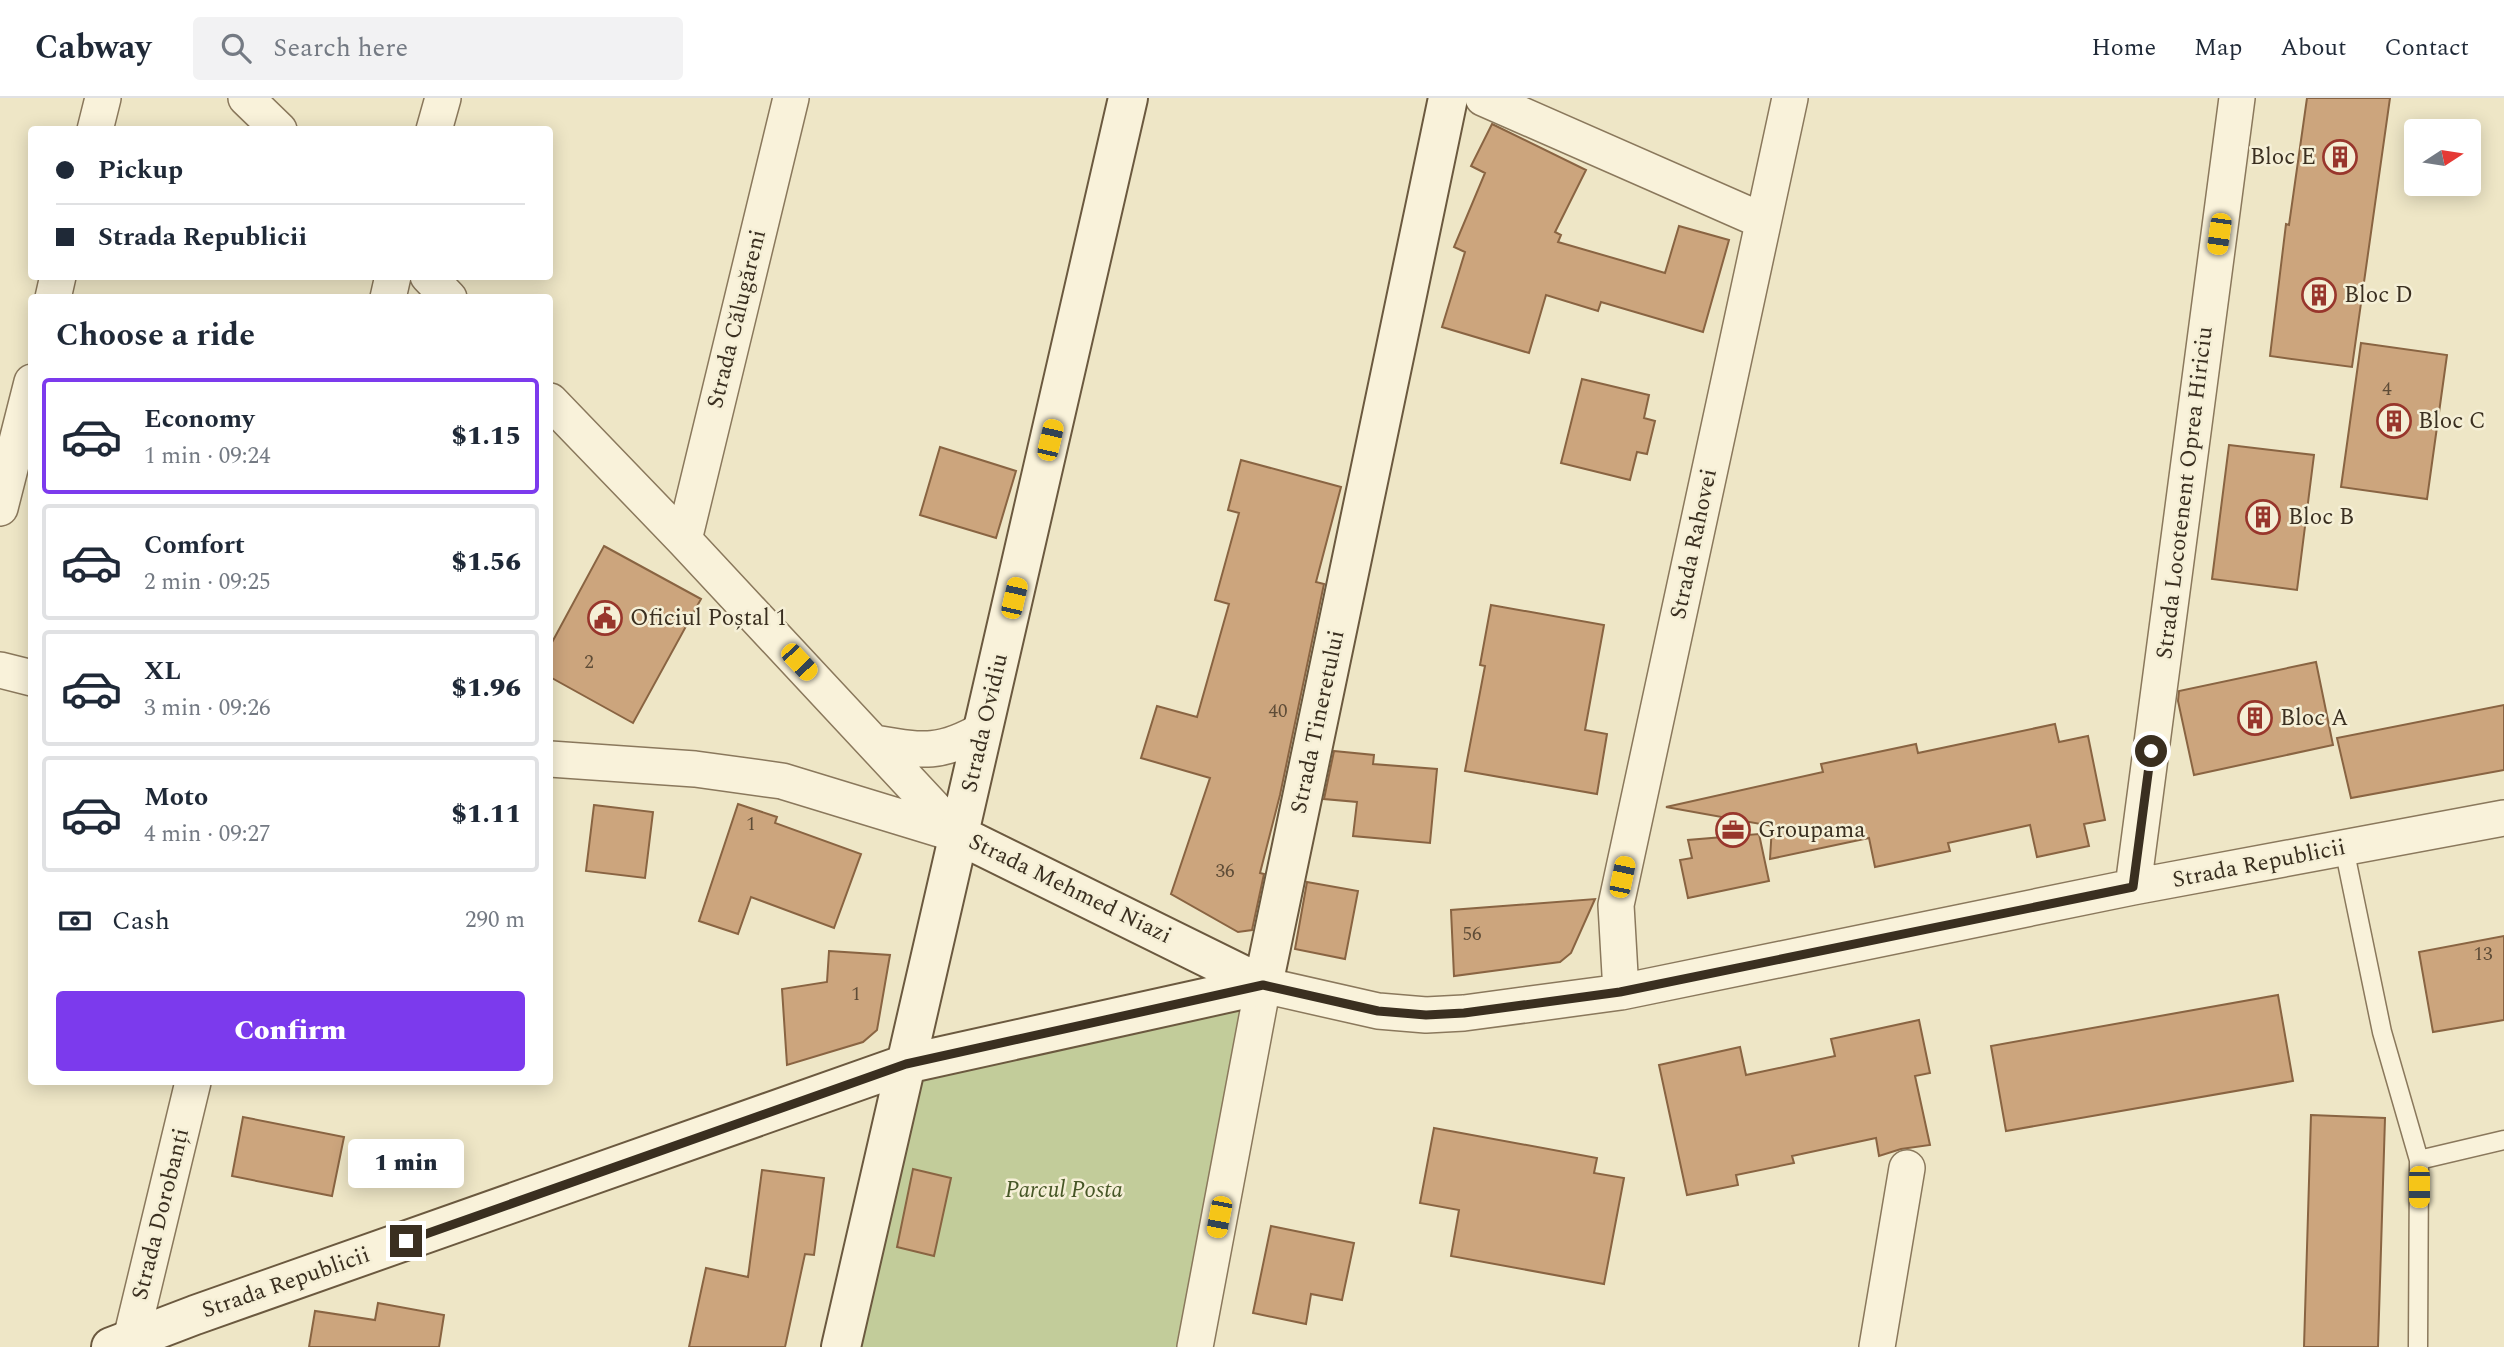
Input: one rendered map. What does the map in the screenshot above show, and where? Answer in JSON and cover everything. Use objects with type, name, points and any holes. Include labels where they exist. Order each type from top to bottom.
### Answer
[{"type":"main road","name":"Strada Ovidiu","points":[[841,1347],[1128,98]]},
{"type":"main road","name":"Strada Tineretului","points":[[1263,985],[1448,98]]},
{"type":"main road","name":"Strada Mehmed Niazi","points":[[959,835],[1263,985]]},
{"type":"main road","name":"Strada Republicii","points":[[124,1345],[195,1315],[906,1064],[1263,985]]},
{"type":"street","points":[[96,126],[103,98]]},
{"type":"street","points":[[246,98],[275,126]]},
{"type":"street","points":[[435,126],[443,98]]},
{"type":"street","name":"Strada Călugăreni","points":[[684,540],[791,98]]},
{"type":"street","points":[[1483,98],[1763,221]]},
{"type":"street","name":"Strada Rahovei","points":[[1620,992],[1616,905],[1790,98]]},
{"type":"street","name":"Strada Locotenent Oprea Hiriciu","points":[[2133,887],[2237,98]]},
{"type":"street","points":[[432,280],[445,294]]},
{"type":"street","points":[[0,508],[28,398]]},
{"type":"street","name":"Strada Mehmed Niazi","points":[[553,404],[684,540],[959,835]]},
{"type":"street","points":[[0,670],[28,677]]},
{"type":"street","points":[[875,743],[915,750],[939,750],[962,743],[983,730]]},
{"type":"street","points":[[553,759],[695,769],[782,781],[959,835]]},
{"type":"street","name":"Strada Republicii","points":[[1263,985],[1378,1011],[1426,1015],[1464,1013],[1620,992],[2133,887],[2504,818]]},
{"type":"street","name":"Strada Tineretului","points":[[1195,1347],[1263,985]]},
{"type":"street","name":"Strada Dorobanți","points":[[124,1345],[192,1085]]},
{"type":"street","points":[[1877,1347],[1907,1168]]},
{"type":"lane","points":[[2344,848],[2382,1032],[2419,1160],[2418,1347]]},
{"type":"lane","points":[[2419,1160],[2504,1140]]},
{"type":"green space","name":"Parcul Posta","points":[[1263,985],[1195,1347],[841,1347],[906,1064]]},
{"type":"building","points":[[2307,98],[2390,98],[2352,367],[2270,356],[2286,224],[2289,225]]},
{"type":"building","points":[[1492,124],[1586,170],[1555,232],[1561,235],[1558,242],[1665,273],[1679,226],[1729,240],[1703,332],[1601,302],[1598,311],[1546,295],[1529,353],[1442,327],[1465,252],[1454,247],[1485,173],[1471,166]]},
{"type":"building","name":"Bloc C","points":[[2361,343],[2447,355],[2427,499],[2341,487]]},
{"type":"building","points":[[1582,379],[1649,395],[1644,418],[1655,421],[1647,454],[1637,452],[1630,480],[1561,463]]},
{"type":"building","name":"Bloc B","points":[[2229,445],[2314,455],[2297,590],[2212,579]]},
{"type":"building","points":[[940,447],[1016,471],[996,538],[920,515]]},
{"type":"building","points":[[1241,460],[1341,487],[1316,582],[1324,584],[1280,795],[1260,873],[1264,874],[1252,930],[1238,932],[1171,894],[1210,778],[1141,758],[1157,706],[1197,717],[1229,604],[1215,600],[1239,513],[1228,510]]},
{"type":"building","points":[[604,546],[701,599],[633,723],[553,679],[553,640]]},
{"type":"building","points":[[1491,605],[1604,625],[1585,730],[1607,734],[1597,794],[1465,771],[1485,666],[1480,665]]},
{"type":"building","name":"Bloc A","points":[[2316,662],[2333,745],[2194,775],[2178,701],[2179,691]]},
{"type":"building","points":[[2504,705],[2504,770],[2351,798],[2337,738]]},
{"type":"building","points":[[2055,724],[2059,742],[2088,736],[2105,820],[2084,824],[2089,846],[2037,857],[2030,825],[1948,843],[1950,851],[1875,867],[1869,838],[1770,859],[1772,826],[1666,807],[1823,772],[1821,764],[1916,744],[1918,753]]},
{"type":"building","points":[[1334,751],[1374,755],[1373,764],[1437,769],[1430,843],[1353,836],[1357,802],[1324,799]]},
{"type":"building","points":[[738,804],[777,817],[775,823],[861,854],[834,928],[751,897],[738,934],[699,921]]},
{"type":"building","points":[[594,805],[653,812],[645,878],[586,871]]},
{"type":"building","points":[[1759,834],[1769,881],[1688,898],[1680,860],[1692,858],[1688,840]]},
{"type":"building","points":[[1307,882],[1358,891],[1345,959],[1295,949]]},
{"type":"building","points":[[1595,899],[1571,953],[1560,962],[1454,976],[1451,910]]},
{"type":"building","points":[[2504,936],[2504,1020],[2433,1032],[2419,952]]},
{"type":"building","points":[[829,951],[890,955],[877,1030],[863,1042],[787,1065],[782,989],[827,982]]},
{"type":"building","points":[[2278,995],[2293,1081],[2006,1131],[1991,1046]]},
{"type":"building","points":[[1919,1020],[1930,1073],[1915,1076],[1930,1145],[1901,1149],[1879,1156],[1876,1138],[1792,1156],[1794,1163],[1736,1175],[1738,1185],[1687,1195],[1659,1065],[1740,1047],[1746,1075],[1835,1056],[1831,1039]]},
{"type":"building","points":[[2311,1115],[2385,1118],[2378,1347],[2304,1347]]},
{"type":"building","points":[[243,1117],[344,1137],[332,1196],[232,1176]]},
{"type":"building","points":[[1434,1128],[1597,1158],[1594,1173],[1624,1178],[1604,1284],[1451,1256],[1459,1210],[1420,1203]]},
{"type":"building","points":[[913,1169],[951,1178],[934,1256],[897,1247]]},
{"type":"building","points":[[762,1170],[824,1178],[814,1255],[805,1254],[785,1347],[689,1347],[706,1268],[748,1277]]},
{"type":"building","points":[[1271,1226],[1354,1243],[1342,1300],[1311,1294],[1306,1324],[1253,1313]]},
{"type":"building","points":[[378,1303],[444,1315],[439,1347],[309,1347],[315,1311],[375,1320]]},
{"type":"place","name":"Bloc E","points":[[2340,157]]},
{"type":"place","name":"Bloc D","points":[[2319,295]]},
{"type":"place","name":"Bloc C","points":[[2394,421]]},
{"type":"place","name":"Bloc B","points":[[2263,517]]},
{"type":"place","name":"Oficiul Poștal 1","points":[[605,618]]},
{"type":"place","name":"Bloc A","points":[[2255,718]]},
{"type":"place","name":"Groupama","points":[[1733,830]]},
{"type":"route","points":[[406,1241],[906,1064],[1263,985],[1378,1011],[1426,1015],[1464,1013],[1620,992],[2133,887],[2151,751]]}]
